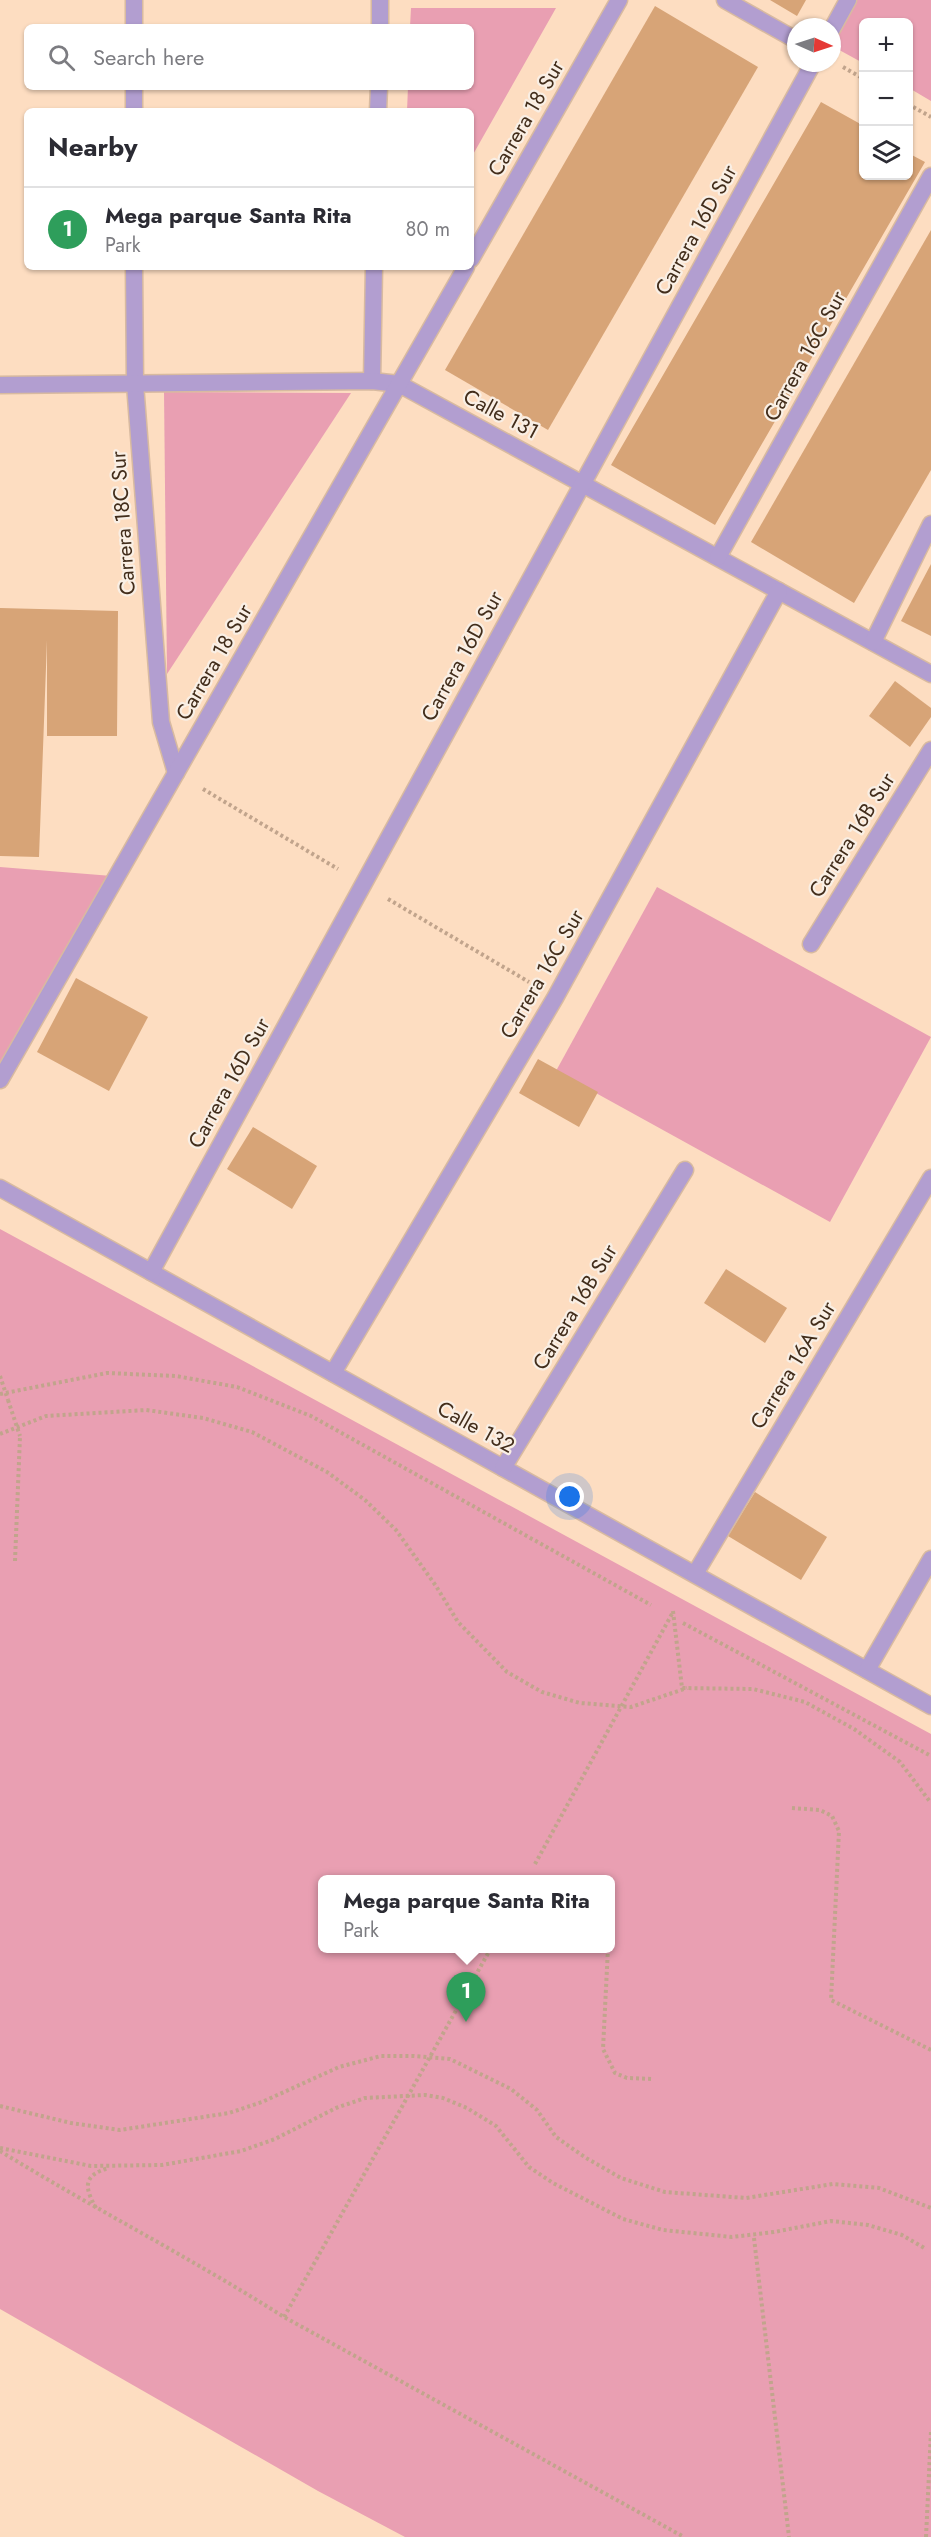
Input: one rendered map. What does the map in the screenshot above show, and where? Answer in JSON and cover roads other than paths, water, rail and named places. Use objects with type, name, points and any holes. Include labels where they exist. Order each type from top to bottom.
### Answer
[{"type":"street","points":[[134,0],[134,24]]},
{"type":"street","points":[[380,0],[380,24]]},
{"type":"street","name":"Carrera 18 Sur","points":[[474,254],[620,0]]},
{"type":"street","points":[[725,0],[787,35]]},
{"type":"street","points":[[838,18],[848,0]]},
{"type":"street","name":"Carrera 16D Sur","points":[[151,1272],[808,72]]},
{"type":"street","points":[[134,90],[134,108]]},
{"type":"street","points":[[378,108],[379,90]]},
{"type":"street","name":"Carrera 16C Sur","points":[[717,557],[931,176]]},
{"type":"street","name":"Carrera 18C Sur","points":[[134,270],[135,384],[161,722],[176,773]]},
{"type":"street","points":[[372,381],[374,270]]},
{"type":"street","name":"Carrera 18 Sur","points":[[0,1080],[464,270]]},
{"type":"street","name":"Calle 131","points":[[0,385],[372,381],[399,384],[931,674]]},
{"type":"street","points":[[873,642],[931,524]]},
{"type":"street","name":"Carrera 16C Sur","points":[[333,1373],[555,998],[779,591]]},
{"type":"street","name":"Carrera 16B Sur","points":[[811,944],[931,750]]},
{"type":"street","name":"Carrera 16B Sur","points":[[503,1468],[685,1170]]},
{"type":"street","name":"Carrera 16A Sur","points":[[694,1574],[931,1178]]},
{"type":"street","name":"Calle 132","points":[[0,1188],[931,1706]]},
{"type":"street","points":[[867,1670],[931,1559]]},
{"type":"place","name":"Mega parque Santa Rita","points":[[466,2022]]}]
